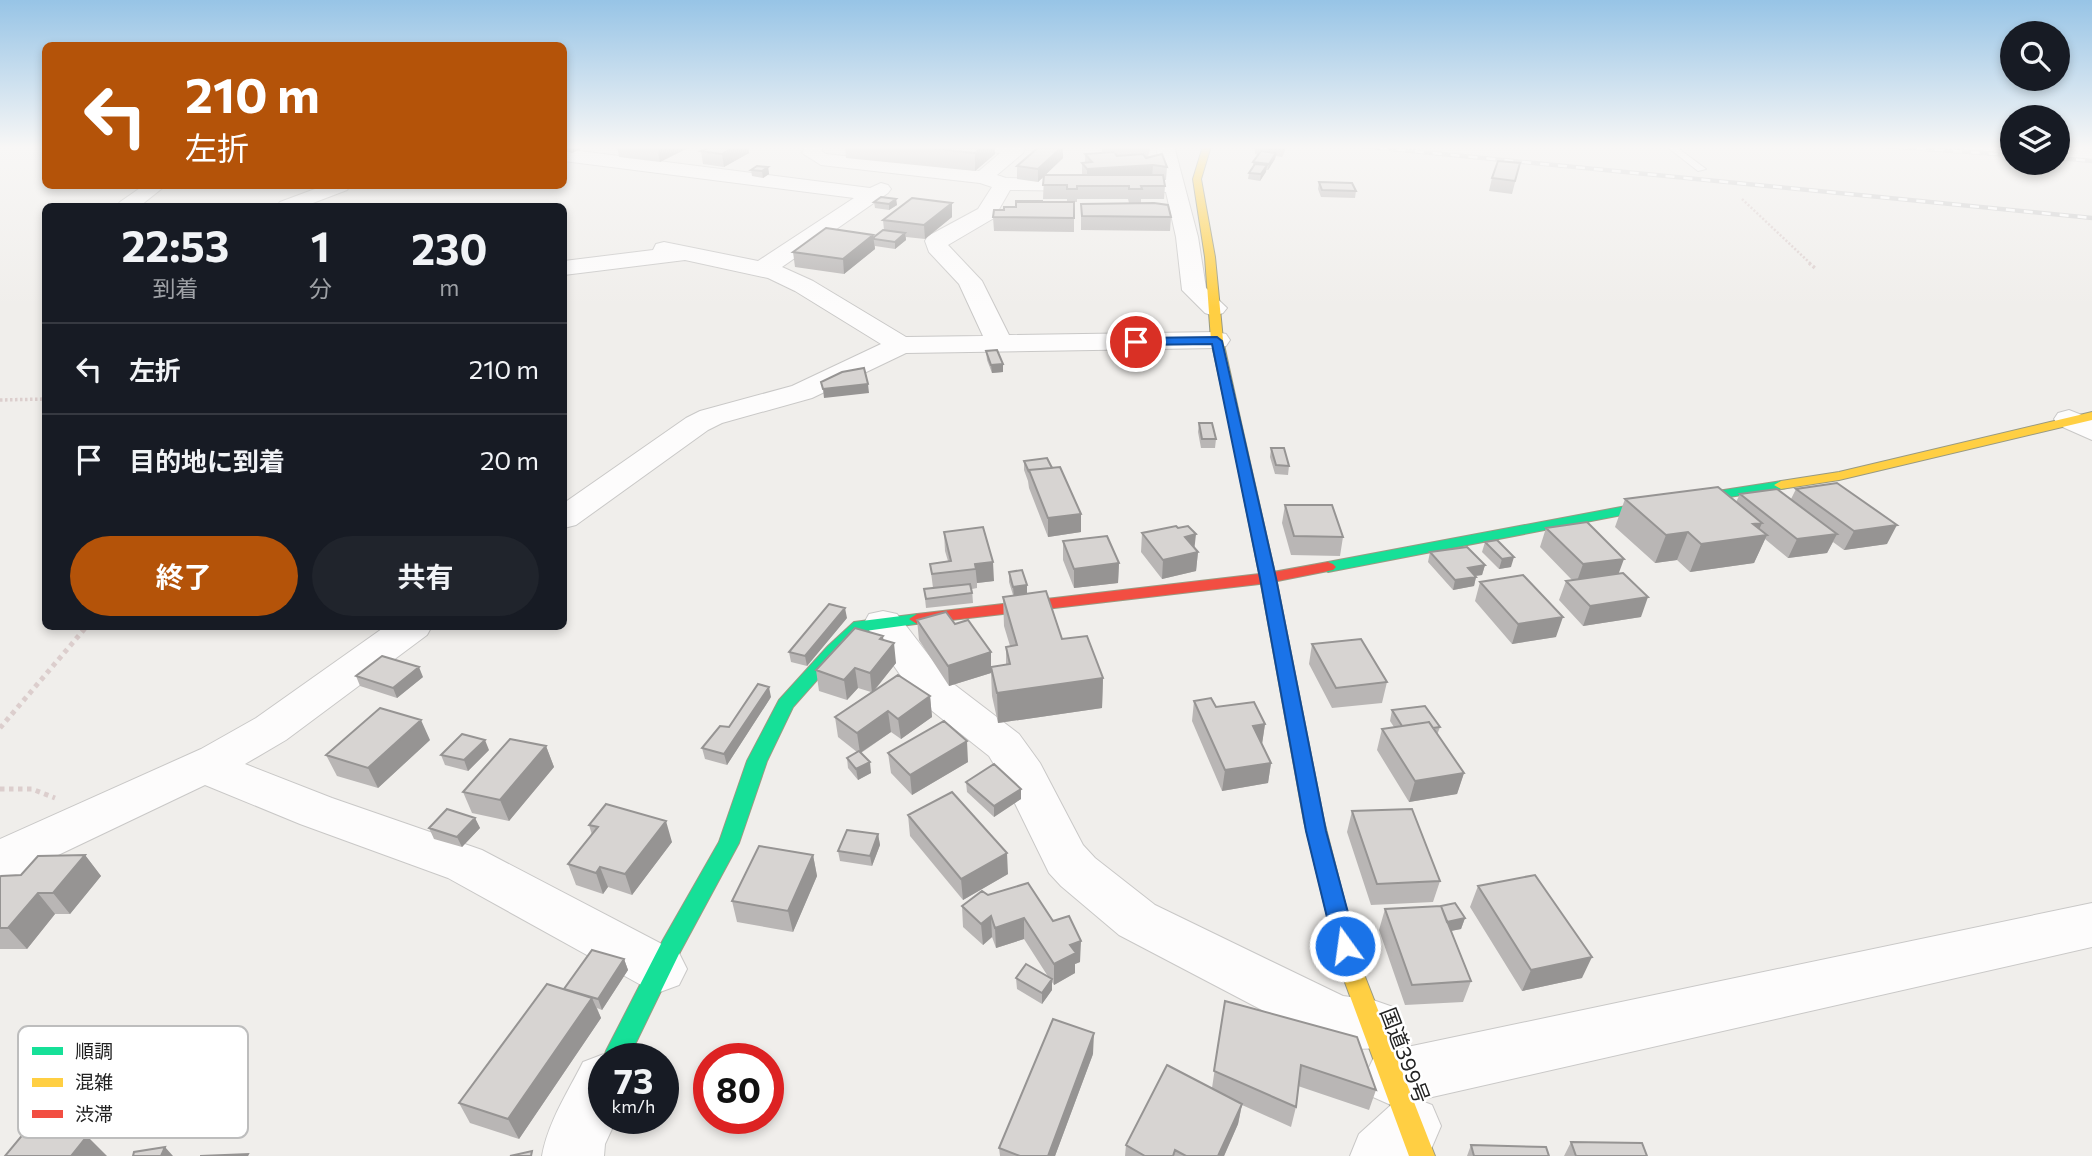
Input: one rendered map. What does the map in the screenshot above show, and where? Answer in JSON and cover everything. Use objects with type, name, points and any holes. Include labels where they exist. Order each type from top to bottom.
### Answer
[{"type":"main road","name":"国道399号","points":[[1200,200],[1210,257],[1217,341],[1268,578],[1316,831],[1351,969],[1373,1025],[1402,1129]]},
{"type":"main road","points":[[623,1043],[729,843],[757,761],[785,704],[834,650],[860,626],[1268,578],[1653,505],[1839,476],[2084,422]]},
{"type":"street","points":[[763,269],[863,200]]},
{"type":"street","points":[[989,200],[986,213],[936,241],[937,247],[970,281],[1000,344]]},
{"type":"street","points":[[1178,200],[1187,237],[1194,290],[1214,308]]},
{"type":"street","points":[[664,248],[763,269],[804,286],[901,345]]},
{"type":"street","points":[[567,268],[689,253]]},
{"type":"street","points":[[567,516],[697,424],[711,417],[802,392],[901,345],[1217,341]]},
{"type":"street","points":[[883,624],[932,689],[1004,745],[1024,775],[1066,859],[1078,872],[1138,920],[1337,1021],[1373,1025]]},
{"type":"street","points":[[0,868],[16,853],[204,766],[271,729],[407,630]]},
{"type":"street","points":[[204,766],[316,811],[465,864],[660,969]]},
{"type":"street","points":[[1402,1129],[2092,925]]},
{"type":"street","points":[[573,1156],[575,1141],[588,1115]]},
{"type":"path","points":[[1743,200],[1815,268]]},
{"type":"path","points":[[0,400],[42,399]]},
{"type":"path","points":[[0,728],[84,630]]},
{"type":"building","points":[[877,200],[895,200],[889,204],[874,202]]},
{"type":"building","points":[[909,200],[952,203],[924,225],[883,220]]},
{"type":"building","points":[[1016,202],[1074,202],[1074,218],[993,217],[994,210],[1016,207]]},
{"type":"building","points":[[1081,204],[1168,205],[1171,217],[1082,216]]},
{"type":"building","points":[[826,228],[873,235],[843,259],[793,252]]},
{"type":"building","points":[[883,230],[905,233],[895,242],[874,239]]},
{"type":"building","points":[[997,350],[1003,364],[991,365],[986,351]]},
{"type":"building","points":[[864,368],[868,384],[823,389],[821,382],[842,372]]},
{"type":"building","points":[[1199,423],[1212,423],[1216,439],[1202,439]]},
{"type":"building","points":[[1271,448],[1284,448],[1289,466],[1276,465]]},
{"type":"building","points":[[1047,458],[1052,468],[1029,472],[1024,461]]},
{"type":"building","points":[[1060,467],[1081,514],[1048,518],[1029,470]]},
{"type":"building","points":[[1837,483],[1897,525],[1854,531],[1796,489]]},
{"type":"building","points":[[1718,487],[1762,523],[1753,524],[1767,535],[1701,544],[1688,532],[1666,535],[1625,499]]},
{"type":"building","points":[[1777,489],[1837,534],[1797,539],[1740,494]]},
{"type":"building","points":[[1285,505],[1332,505],[1343,537],[1294,536]]},
{"type":"building","points":[[1587,522],[1624,559],[1583,564],[1546,528]]},
{"type":"building","points":[[1188,526],[1196,534],[1185,537],[1198,552],[1163,560],[1142,533]]},
{"type":"building","points":[[983,527],[993,562],[975,564],[976,569],[932,574],[930,564],[951,561],[944,532]]},
{"type":"building","points":[[1107,536],[1119,563],[1074,569],[1063,541]]},
{"type":"building","points":[[1497,540],[1514,557],[1502,559],[1485,542]]},
{"type":"building","points":[[1467,547],[1485,565],[1468,568],[1476,577],[1455,580],[1430,552]]},
{"type":"building","points":[[1022,570],[1027,585],[1013,587],[1009,572]]},
{"type":"building","points":[[1623,573],[1648,597],[1590,606],[1566,581]]},
{"type":"building","points":[[1523,575],[1563,617],[1518,624],[1480,582]]},
{"type":"building","points":[[970,584],[972,593],[926,599],[924,589]]},
{"type":"building","points":[[1046,591],[1062,639],[1087,636],[1103,678],[997,693],[991,667],[1010,664],[1006,647],[1017,645],[1003,597]]},
{"type":"building","points":[[829,604],[845,608],[805,656],[789,652]]},
{"type":"building","points":[[946,612],[955,624],[968,620],[991,652],[948,666],[917,620]]},
{"type":"building","points":[[855,628],[883,636],[880,639],[894,643],[870,673],[855,668],[844,680],[816,670]]},
{"type":"building","points":[[1361,639],[1387,682],[1336,688],[1312,644]]},
{"type":"building","points":[[382,656],[419,667],[393,688],[356,676]]},
{"type":"building","points":[[898,675],[930,696],[898,719],[888,711],[857,733],[835,717]]},
{"type":"building","points":[[758,684],[769,687],[724,754],[702,748],[720,726],[729,727]]},
{"type":"building","points":[[1211,698],[1216,707],[1254,702],[1265,724],[1253,726],[1271,763],[1225,770],[1194,701]]},
{"type":"building","points":[[1425,706],[1440,727],[1433,728],[1429,722],[1402,726],[1392,710]]},
{"type":"building","points":[[380,708],[421,720],[368,768],[326,755]]},
{"type":"building","points":[[944,721],[967,741],[910,775],[888,753]]},
{"type":"building","points":[[1429,722],[1464,773],[1415,781],[1382,729]]},
{"type":"building","points":[[462,734],[485,740],[464,760],[441,755]]},
{"type":"building","points":[[510,739],[546,746],[500,800],[463,792]]},
{"type":"building","points":[[859,751],[870,762],[856,769],[847,758]]},
{"type":"building","points":[[994,764],[1021,789],[994,806],[966,782]]},
{"type":"building","points":[[952,792],[1007,853],[961,879],[908,815]]},
{"type":"building","points":[[606,804],[666,821],[625,874],[600,867],[596,873],[568,864],[598,827],[589,825]]},
{"type":"building","points":[[447,809],[475,818],[457,837],[429,828]]},
{"type":"building","points":[[1412,809],[1440,881],[1377,884],[1352,811]]},
{"type":"building","points":[[847,830],[878,834],[870,856],[838,851]]},
{"type":"building","points":[[759,846],[813,855],[788,911],[732,901]]},
{"type":"building","points":[[85,855],[53,893],[38,893],[8,928],[0,928],[1,876],[21,875],[38,856]]},
{"type":"building","points":[[1535,875],[1592,957],[1531,970],[1478,886]]},
{"type":"building","points":[[1028,883],[1053,921],[1069,916],[1081,941],[1070,945],[1076,953],[1054,964],[1024,918],[995,928],[991,916],[981,924],[962,906],[982,891],[988,895]]},
{"type":"building","points":[[1455,903],[1465,918],[1447,922],[1441,906]]},
{"type":"building","points":[[1441,906],[1471,981],[1412,985],[1385,909]]},
{"type":"building","points":[[592,950],[624,959],[598,999],[564,989]]},
{"type":"building","points":[[1026,964],[1052,979],[1042,993],[1016,978]]},
{"type":"building","points":[[547,984],[592,998],[508,1119],[459,1103]]},
{"type":"building","points":[[1225,1001],[1357,1037],[1376,1090],[1301,1065],[1296,1107],[1214,1071]]},
{"type":"building","points":[[1053,1019],[1094,1033],[1048,1156],[1020,1156],[999,1148]]},
{"type":"building","points":[[1167,1065],[1242,1104],[1218,1156],[1186,1156],[1175,1150],[1173,1156],[1145,1156],[1126,1145]]},
{"type":"building","points":[[20,1138],[85,1138],[71,1156],[5,1156]]},
{"type":"building","points":[[1571,1142],[1642,1143],[1647,1156],[1576,1156]]},
{"type":"building","points":[[1471,1145],[1546,1147],[1549,1156],[1474,1156]]},
{"type":"building","points":[[165,1147],[161,1156],[133,1156],[134,1152]]},
{"type":"building","points":[[532,1151],[531,1156],[510,1156]]},
{"type":"building","points":[[248,1154],[247,1156],[200,1156]]},
{"type":"railway","points":[[1909,200],[2092,218]]},
{"type":"traffic: fast","points":[[1234,418],[1268,578],[1314,821]]},
{"type":"traffic: fast","points":[[1328,567],[1653,505],[1781,485]]},
{"type":"traffic: fast","points":[[623,1043],[671,947],[729,843],[757,761],[785,704],[834,650],[860,626],[917,619]]},
{"type":"traffic: slow","points":[[1200,200],[1210,257],[1217,340],[1234,418]]},
{"type":"traffic: slow","points":[[1781,485],[1839,476],[2092,416]]},
{"type":"traffic: slow","points":[[1314,821],[1351,969],[1422,1156]]},
{"type":"traffic: jam","points":[[917,619],[1268,578],[1328,567]]},
{"type":"route","points":[[1136,342],[1217,341],[1268,578],[1316,831],[1345,946]]}]
